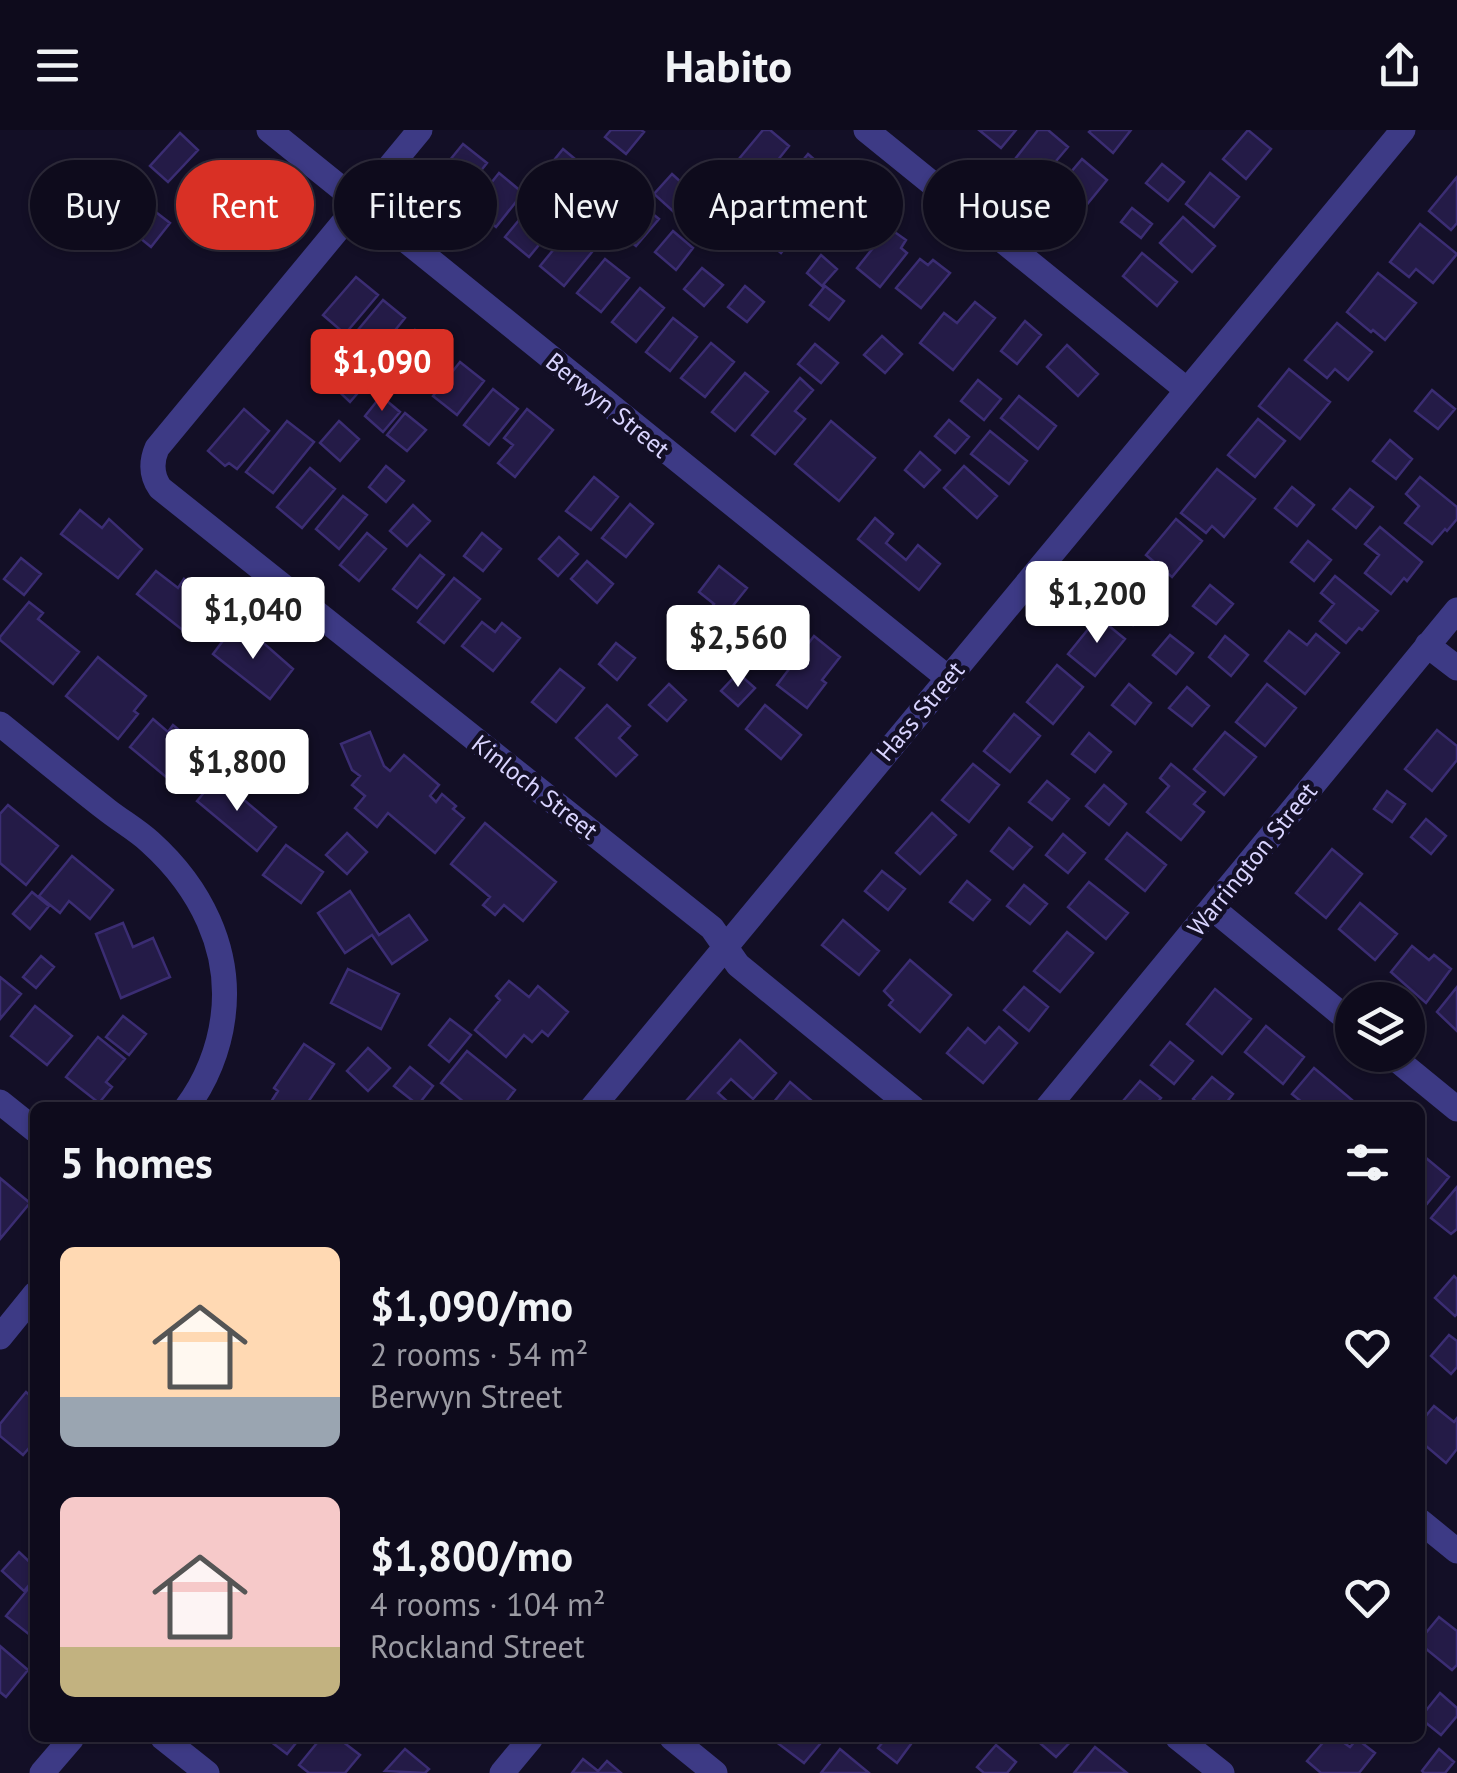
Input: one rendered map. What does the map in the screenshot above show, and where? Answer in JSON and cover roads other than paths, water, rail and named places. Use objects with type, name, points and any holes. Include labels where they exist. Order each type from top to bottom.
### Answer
[{"type":"street","name":"Berwyn Street","points":[[270,130],[334,183]]},
{"type":"street","points":[[396,160],[420,130]]},
{"type":"street","points":[[866,130],[1187,390]]},
{"type":"street","name":"Hass Street","points":[[597,1102],[1403,130]]},
{"type":"street","name":"Kinloch Street","points":[[334,235],[158,448],[154,456],[154,481],[712,928],[738,964],[906,1102]]},
{"type":"street","name":"Berwyn Street","points":[[417,250],[948,678]]},
{"type":"street","name":"Warrington Street","points":[[1052,1102],[1457,610]]},
{"type":"street","points":[[1428,645],[1457,668]]},
{"type":"street","points":[[0,724],[146,838],[186,880],[212,925],[220,947],[225,1006],[211,1064],[191,1102]]},
{"type":"street","points":[[1212,908],[1335,1009]]},
{"type":"street","points":[[1412,1072],[1457,1109]]},
{"type":"street","points":[[0,1102],[30,1126]]},
{"type":"street","points":[[0,1337],[30,1300]]},
{"type":"street","points":[[1425,1525],[1457,1551]]},
{"type":"street","points":[[42,1773],[69,1742]]},
{"type":"street","points":[[168,1742],[207,1773]]},
{"type":"street","points":[[502,1773],[528,1742]]},
{"type":"street","points":[[677,1742],[715,1773]]},
{"type":"street","points":[[1183,1742],[1222,1773]]}]
